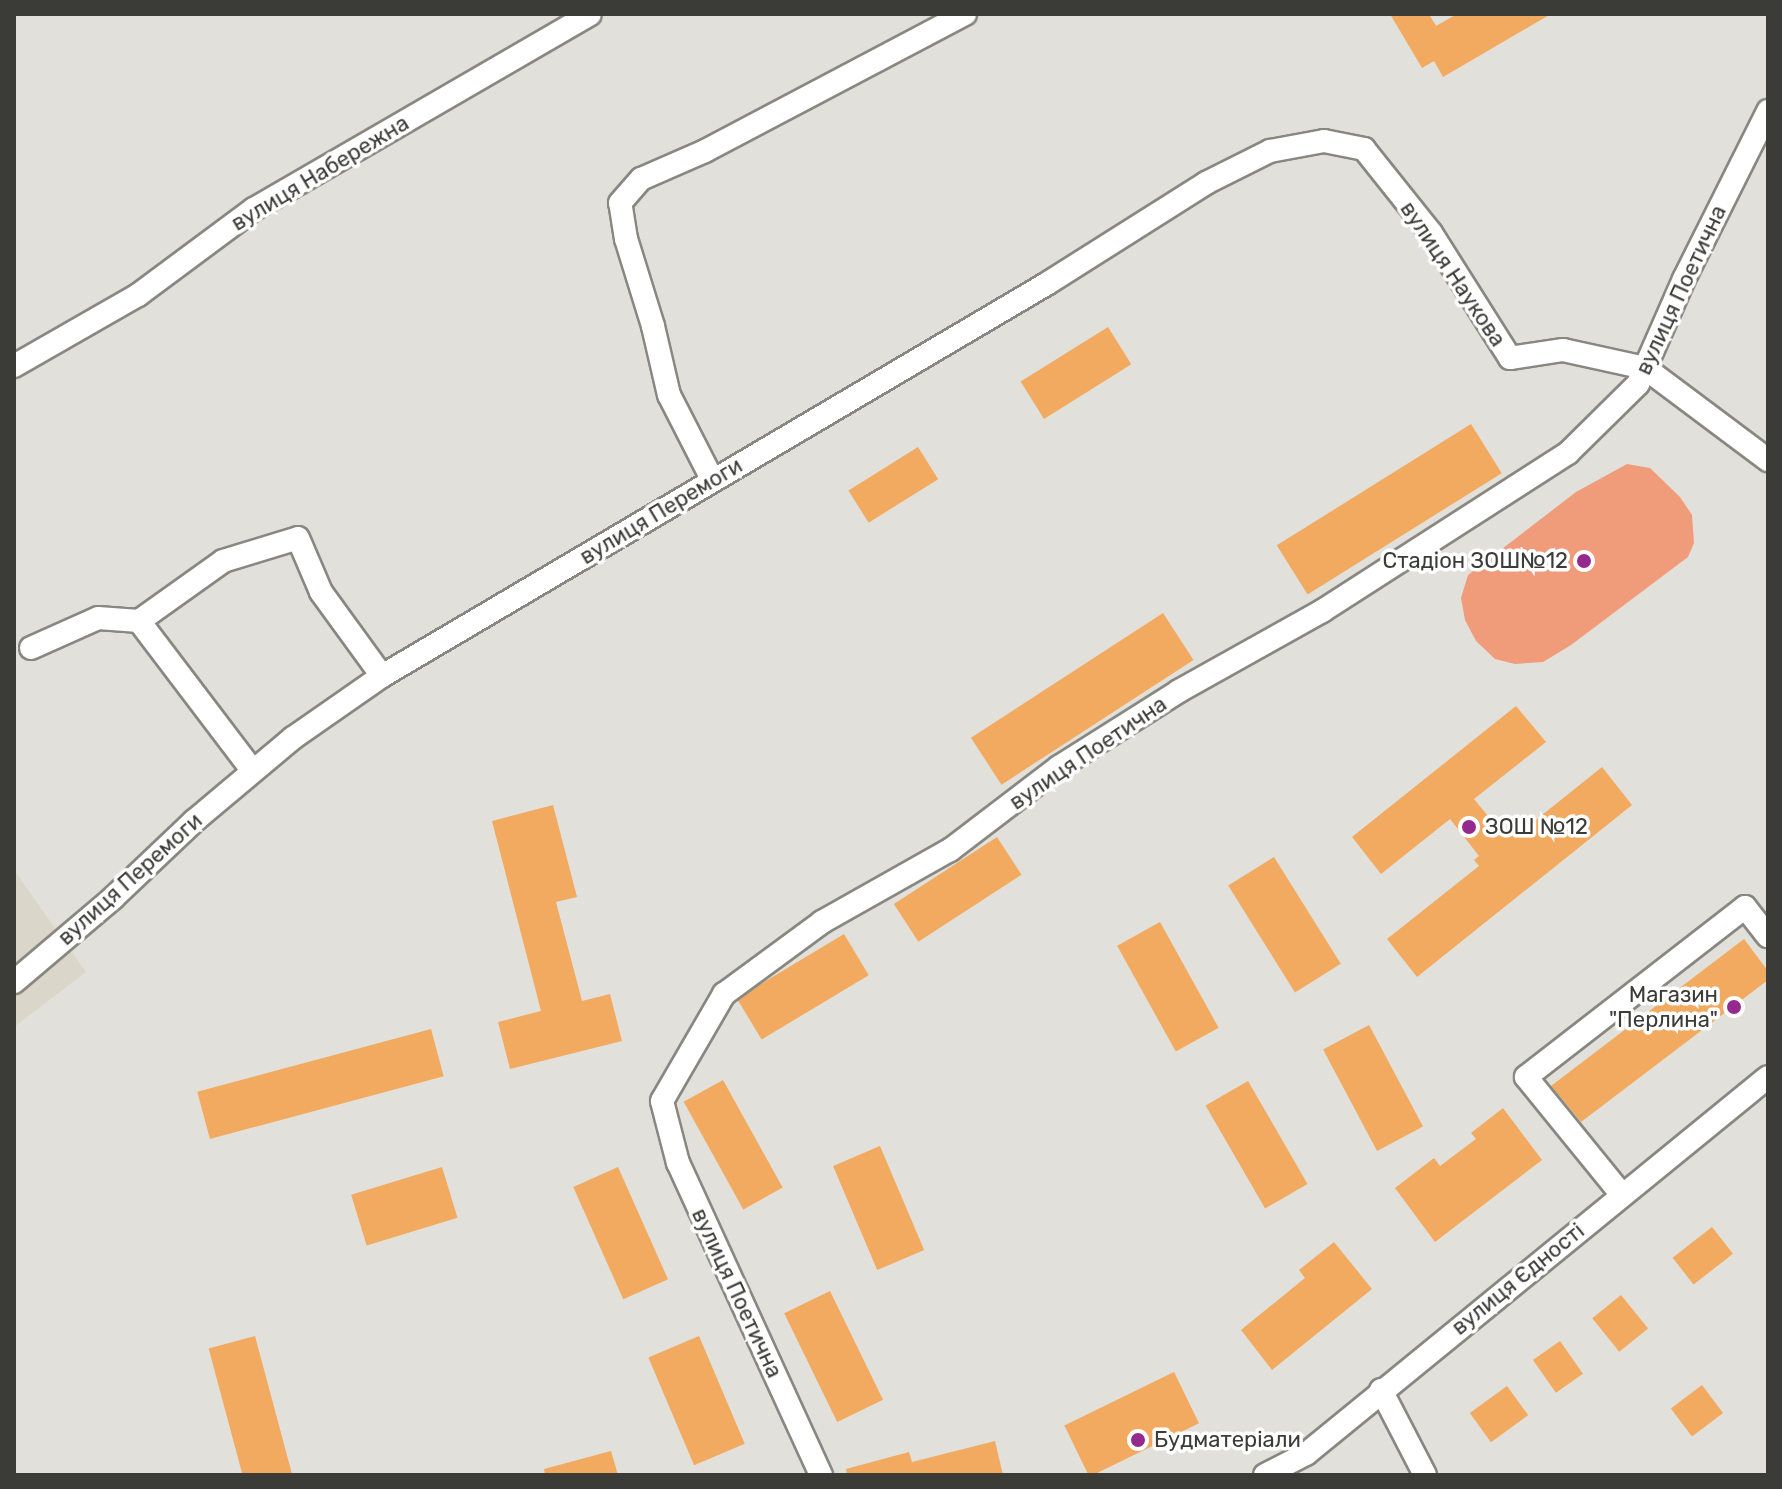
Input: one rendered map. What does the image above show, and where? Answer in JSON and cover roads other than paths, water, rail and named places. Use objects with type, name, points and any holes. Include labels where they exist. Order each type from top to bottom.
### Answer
[{"type":"street","name":"вулиця Набережна","points":[[14,366],[138,295],[254,209],[590,14]]},
{"type":"street","points":[[712,479],[669,395],[653,326],[626,239],[620,203],[641,179],[705,151],[965,14]]},
{"type":"street","name":"вулиця Поетична","points":[[821,1475],[678,1163],[662,1101],[724,994],[822,922],[950,850],[1059,767],[1179,691],[1322,611],[1568,453],[1638,384],[1684,279],[1768,111]]},
{"type":"street","name":"вулиця Перемоги","points":[[14,982],[253,771],[293,738],[382,676],[1048,283],[1206,183],[1270,151],[1324,141],[1364,149]]},
{"type":"street","name":"вулиця Наукова","points":[[1364,149],[1431,233],[1510,358],[1563,350],[1645,368],[1768,460]]},
{"type":"street","points":[[31,648],[98,618],[139,621],[223,561],[298,538],[321,592],[382,676]]},
{"type":"street","points":[[139,621],[253,771]]},
{"type":"street","points":[[1622,1195],[1526,1077],[1745,907],[1768,936]]},
{"type":"street","name":"вулиця Єдності","points":[[1265,1475],[1306,1454],[1768,1077]]},
{"type":"street","points":[[1381,1390],[1425,1475]]},
{"type":"place","name":"Стадіон ЗОШ№12","points":[[1584,561]]},
{"type":"place","name":"ЗОШ №12","points":[[1469,827]]},
{"type":"place","name":"Магазин \"Перлина\"","points":[[1734,1007]]},
{"type":"place","name":"Будматеріали","points":[[1138,1440]]}]
